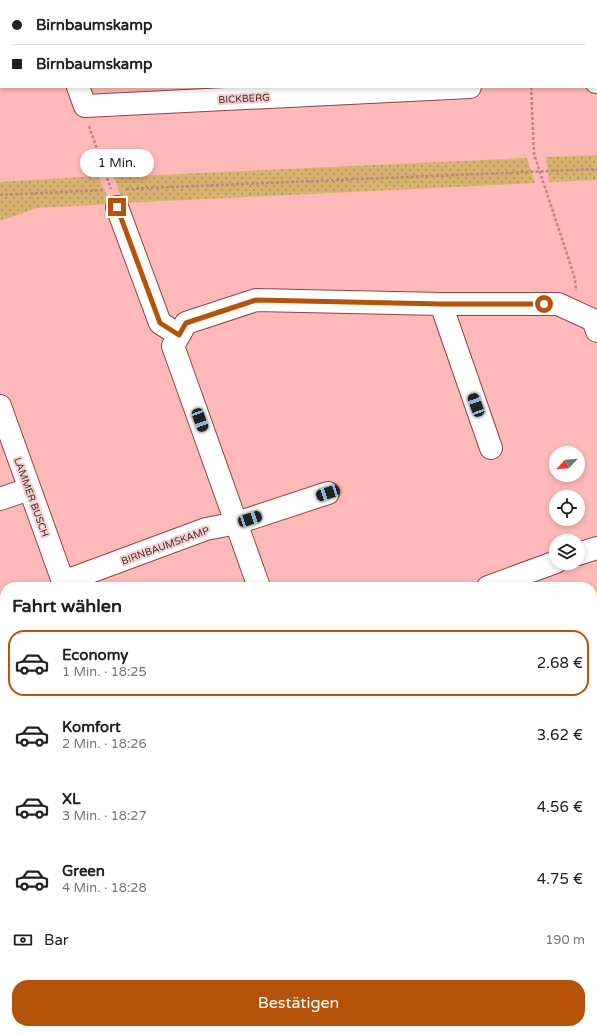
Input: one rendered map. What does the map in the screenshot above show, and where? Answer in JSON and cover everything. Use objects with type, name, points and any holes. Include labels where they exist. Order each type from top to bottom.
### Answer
[{"type":"street","name":"BICKBERG","points":[[78,88],[85,106],[450,88]]},
{"type":"street","points":[[116,195],[160,323],[179,335]]},
{"type":"street","points":[[257,582],[173,346],[186,323],[256,300],[441,304],[558,304],[593,320],[597,331]]},
{"type":"street","points":[[441,304],[491,448]]},
{"type":"street","name":"LAMMER BUSCH","points":[[0,406],[63,582]]},
{"type":"street","points":[[0,499],[29,489]]},
{"type":"street","name":"BIRNBAUMSKAMP","points":[[69,582],[206,529],[237,523],[328,493]]},
{"type":"street","points":[[585,552],[597,548]]},
{"type":"street","points":[[502,582],[549,565]]},
{"type":"path","points":[[531,88],[534,154],[575,279],[575,312]]},
{"type":"path","points":[[88,123],[116,195]]},
{"type":"path","points":[[0,195],[116,195],[597,168]]},
{"type":"shaded area","points":[[597,155],[597,180],[549,182],[546,157]]},
{"type":"shaded area","points":[[527,158],[535,183],[123,203],[114,177]]},
{"type":"shaded area","points":[[98,176],[111,204],[37,208],[0,221],[0,182]]},
{"type":"route","points":[[117,207],[160,323],[179,335],[186,323],[256,300],[441,304],[544,304]]}]
